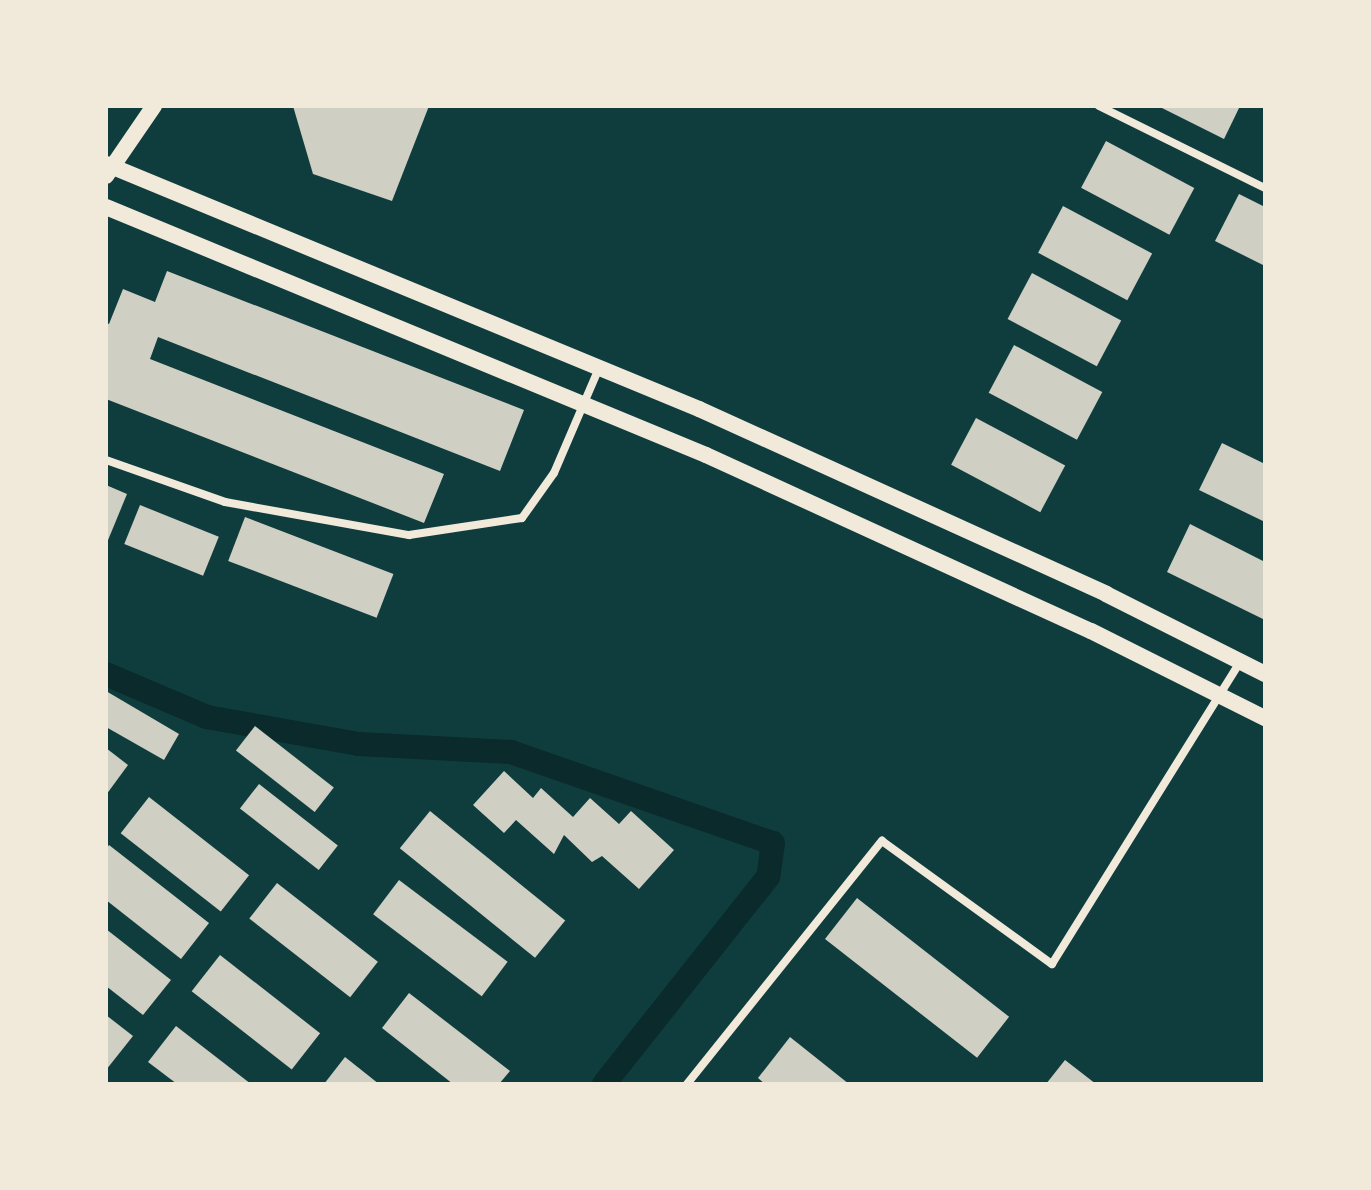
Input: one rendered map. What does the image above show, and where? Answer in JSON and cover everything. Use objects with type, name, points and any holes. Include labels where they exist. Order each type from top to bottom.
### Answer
[{"type":"main road","points":[[154,106],[108,169],[699,409],[1106,594],[1265,674]]},
{"type":"main road","points":[[106,207],[706,455],[1077,625],[1265,718]]},
{"type":"street","points":[[1099,106],[1265,188]]},
{"type":"street","points":[[106,460],[225,502],[409,535],[522,518],[554,473],[599,368]]},
{"type":"street","points":[[687,1084],[882,841],[1052,964],[1240,662]]},
{"type":"building","points":[[293,106],[429,106],[392,201],[313,174]]},
{"type":"building","points":[[1158,106],[1240,106],[1224,139]]},
{"type":"building","points":[[1106,141],[1194,188],[1169,235],[1081,188]]},
{"type":"building","points":[[1239,194],[1265,207],[1265,266],[1215,241]]},
{"type":"building","points":[[1063,206],[1152,253],[1127,300],[1038,253]]},
{"type":"building","points":[[167,271],[524,410],[500,471],[158,337],[150,359],[444,474],[424,523],[106,399],[106,323],[109,324],[123,289],[155,302]]},
{"type":"building","points":[[1032,273],[1121,320],[1097,366],[1008,319]]},
{"type":"building","points":[[1014,345],[1102,392],[1077,440],[989,393]]},
{"type":"building","points":[[976,418],[1065,465],[1040,512],[951,465]]},
{"type":"building","points":[[1222,443],[1265,464],[1265,522],[1199,490]]},
{"type":"building","points":[[106,485],[127,494],[106,545]]},
{"type":"building","points":[[140,505],[219,537],[203,576],[124,544]]},
{"type":"building","points":[[245,517],[393,574],[377,618],[228,561]]},
{"type":"building","points":[[1190,524],[1265,562],[1265,620],[1167,572]]},
{"type":"building","points":[[106,691],[179,734],[164,760],[106,727]]},
{"type":"building","points":[[255,726],[334,788],[315,812],[236,750]]},
{"type":"building","points":[[106,748],[128,765],[106,795]]},
{"type":"building","points":[[504,771],[533,798],[541,788],[573,817],[590,798],[619,824],[631,811],[674,850],[639,889],[602,856],[592,862],[564,835],[554,854],[516,820],[504,833],[473,805]]},
{"type":"building","points":[[259,784],[338,846],[319,870],[240,808]]},
{"type":"building","points":[[149,797],[249,875],[221,911],[121,833]]},
{"type":"building","points":[[430,811],[565,921],[535,958],[400,848]]},
{"type":"building","points":[[109,845],[209,923],[181,959],[106,900],[106,849]]},
{"type":"building","points":[[399,880],[508,962],[482,996],[373,914]]},
{"type":"building","points":[[277,883],[378,962],[350,997],[249,918]]},
{"type":"building","points":[[857,898],[1009,1017],[977,1058],[825,939]]},
{"type":"building","points":[[106,929],[171,980],[143,1015],[106,986]]},
{"type":"building","points":[[220,955],[320,1033],[292,1069],[192,991]]},
{"type":"building","points":[[409,993],[510,1071],[499,1084],[453,1084],[382,1028]]},
{"type":"building","points":[[106,1015],[133,1036],[106,1070]]},
{"type":"building","points":[[176,1026],[251,1084],[177,1084],[148,1062]]},
{"type":"building","points":[[790,1037],[849,1084],[765,1084],[758,1078]]},
{"type":"building","points":[[345,1057],[379,1084],[324,1084]]},
{"type":"building","points":[[1065,1060],[1096,1084],[1046,1084]]},
{"type":"waterway","points":[[106,674],[207,717],[359,744],[511,752],[773,843],[768,877],[604,1084]]}]
